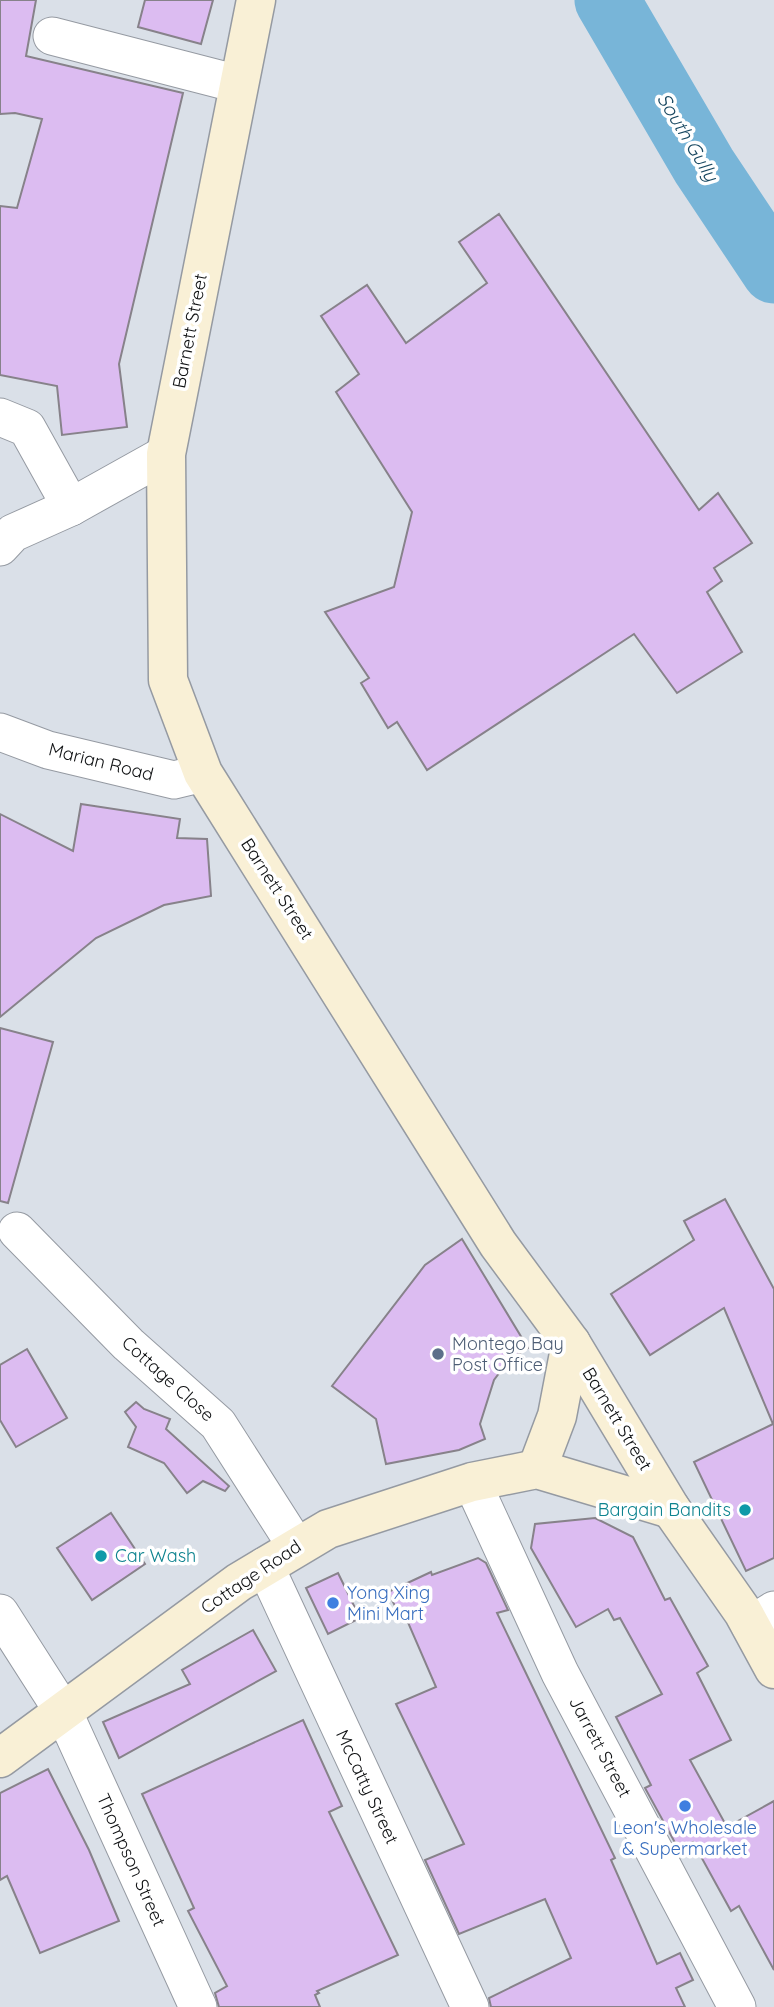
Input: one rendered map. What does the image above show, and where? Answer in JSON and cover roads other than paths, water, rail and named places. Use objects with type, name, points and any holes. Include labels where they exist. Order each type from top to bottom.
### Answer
[{"type":"main road","name":"Barnett Street","points":[[256,0],[166,454],[167,680],[203,773],[498,1244],[571,1343],[671,1509],[762,1618],[774,1669]]},
{"type":"main road","points":[[537,1469],[557,1416],[571,1343]]},
{"type":"main road","name":"Cottage Road","points":[[0,1758],[239,1582],[328,1528],[472,1482],[537,1469],[671,1509]]},
{"type":"street","points":[[52,36],[238,84]]},
{"type":"street","points":[[0,417],[27,428],[71,507]]},
{"type":"street","points":[[0,547],[13,533],[71,507],[166,454]]},
{"type":"street","name":"Marian Road","points":[[0,732],[48,750],[174,780],[203,773]]},
{"type":"street","name":"Cottage Close","points":[[17,1231],[128,1344],[218,1424],[280,1556]]},
{"type":"street","name":"Jarrett Street","points":[[472,1482],[560,1673],[737,2007]]},
{"type":"street","name":"McCatty Street","points":[[280,1556],[470,2007]]},
{"type":"street","name":"Thompson Street","points":[[0,1613],[64,1713],[198,2007]]},
{"type":"waterway","name":"South Gully","points":[[607,0],[704,166],[774,271]]},
{"type":"place","name":"Montego Bay Post Office","points":[[438,1354]]},
{"type":"place","name":"Bargain Bandits","points":[[745,1510]]},
{"type":"place","name":"Car Wash","points":[[101,1556]]},
{"type":"place","name":"Yong Xing Mini Mart","points":[[333,1603]]},
{"type":"place","name":"Leon's Wholesale & Supermarket","points":[[685,1806]]}]
